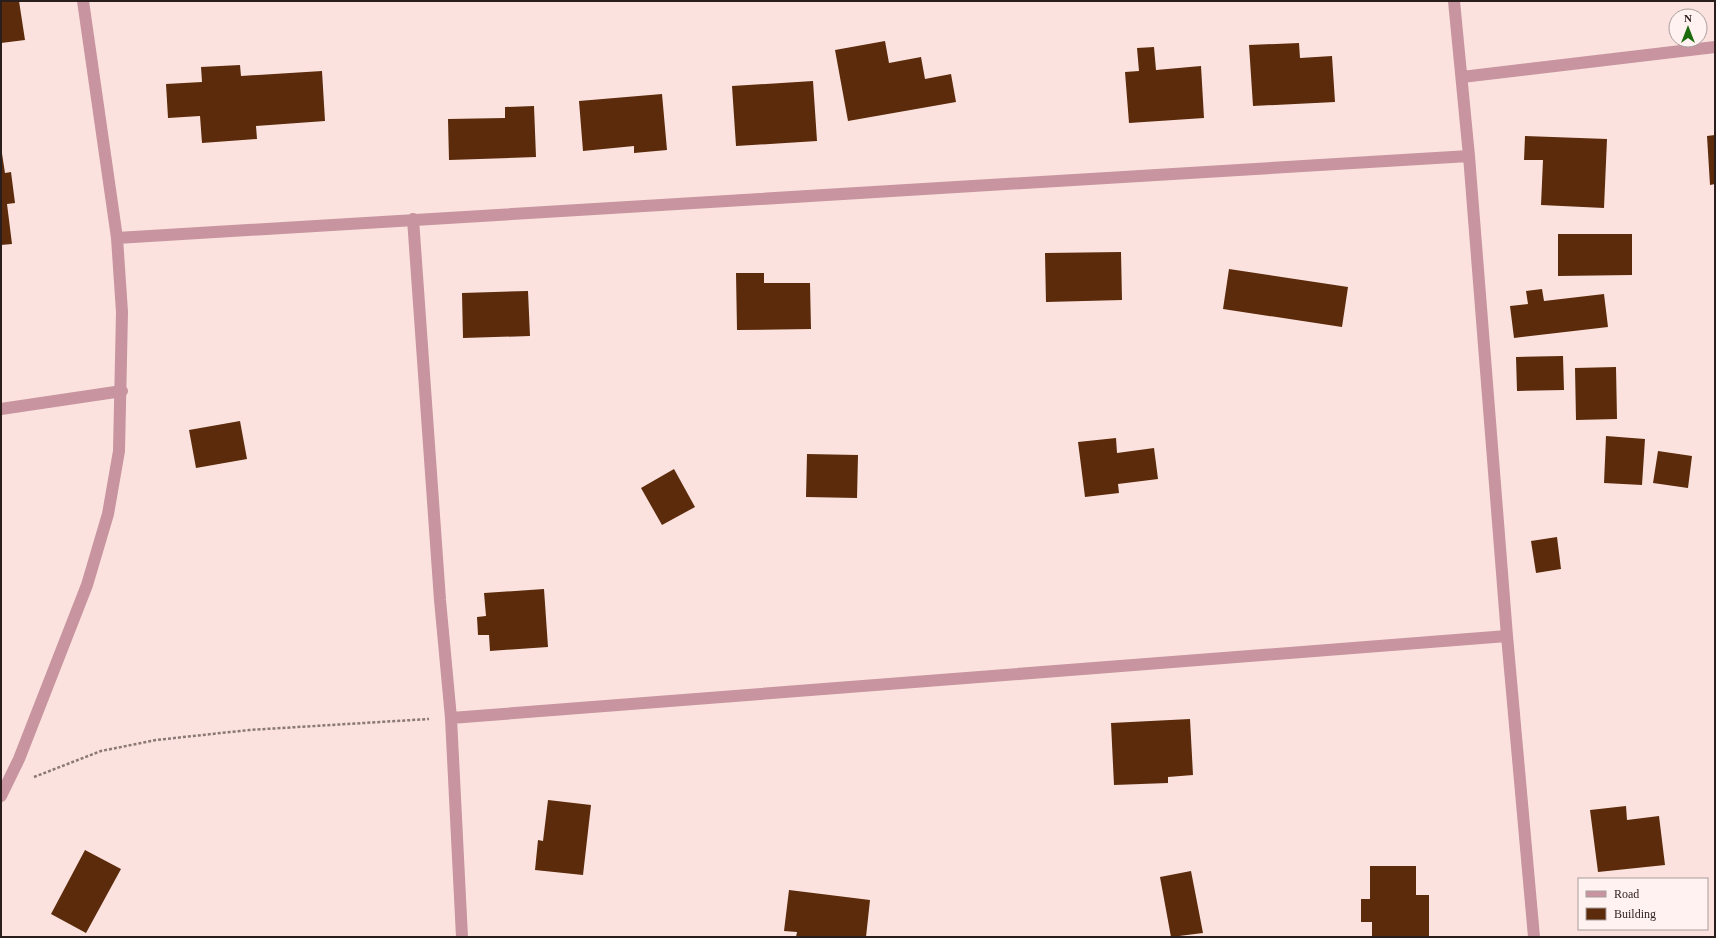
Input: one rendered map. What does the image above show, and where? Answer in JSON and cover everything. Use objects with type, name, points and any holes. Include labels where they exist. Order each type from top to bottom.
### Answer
[{"type":"street","points":[[3,792],[19,759],[87,585],[108,514],[119,451],[122,391],[122,312],[117,238],[83,1]]},
{"type":"street","points":[[1454,1],[1469,156],[1507,636],[1534,937]]},
{"type":"street","points":[[1462,77],[1715,47]]},
{"type":"street","points":[[117,238],[1469,156]]},
{"type":"street","points":[[413,220],[440,600],[451,718],[462,937]]},
{"type":"street","points":[[1,409],[122,391]]},
{"type":"street","points":[[451,718],[1507,636]]},
{"type":"path","points":[[3,792],[101,751],[156,740],[249,730],[451,718]]},
{"type":"building","points":[[1,1],[19,1],[25,40],[1,43]]},
{"type":"building","points":[[885,41],[889,63],[921,57],[925,79],[951,74],[956,102],[848,121],[835,50]]},
{"type":"building","points":[[1299,43],[1300,58],[1332,56],[1335,102],[1253,106],[1249,45]]},
{"type":"building","points":[[1154,47],[1156,70],[1201,66],[1204,118],[1129,123],[1125,72],[1139,71],[1137,48]]},
{"type":"building","points":[[240,65],[241,76],[322,71],[325,121],[256,126],[257,139],[202,143],[200,116],[168,118],[166,84],[202,82],[201,67]]},
{"type":"building","points":[[813,81],[817,141],[736,146],[732,86]]},
{"type":"building","points":[[662,94],[667,150],[634,153],[634,146],[583,151],[579,101]]},
{"type":"building","points":[[534,106],[536,157],[449,160],[448,119],[505,118],[505,107]]},
{"type":"building","points":[[1715,135],[1715,184],[1710,185],[1707,136]]},
{"type":"building","points":[[1525,136],[1607,139],[1604,208],[1541,205],[1543,160],[1524,160]]},
{"type":"building","points":[[1,147],[5,173],[11,172],[15,203],[7,204],[12,244],[1,245]]},
{"type":"building","points":[[1558,234],[1632,234],[1632,275],[1558,276]]},
{"type":"building","points":[[1121,252],[1122,300],[1046,302],[1045,253]]},
{"type":"building","points":[[1229,269],[1348,287],[1342,327],[1223,309]]},
{"type":"building","points":[[736,273],[764,273],[764,283],[810,283],[811,329],[737,330]]},
{"type":"building","points":[[1542,289],[1544,301],[1604,294],[1608,327],[1514,338],[1510,306],[1528,304],[1526,291]]},
{"type":"building","points":[[528,291],[530,336],[463,338],[462,293]]},
{"type":"building","points":[[1563,356],[1564,390],[1517,391],[1516,357]]},
{"type":"building","points":[[1616,367],[1617,419],[1576,420],[1575,368]]},
{"type":"building","points":[[240,421],[247,459],[196,468],[189,430]]},
{"type":"building","points":[[1606,436],[1645,439],[1642,485],[1604,483]]},
{"type":"building","points":[[1116,438],[1117,453],[1154,448],[1158,479],[1118,484],[1119,493],[1085,497],[1078,442]]},
{"type":"building","points":[[1658,451],[1692,456],[1688,488],[1653,483]]},
{"type":"building","points":[[807,454],[858,455],[857,498],[806,497]]},
{"type":"building","points":[[674,469],[695,507],[662,525],[641,488]]},
{"type":"building","points":[[1557,537],[1561,569],[1536,573],[1531,541]]},
{"type":"building","points":[[544,589],[548,647],[490,651],[489,635],[478,635],[477,617],[486,616],[484,593]]},
{"type":"building","points":[[1190,719],[1193,775],[1168,777],[1168,783],[1114,785],[1111,723]]},
{"type":"building","points":[[548,800],[591,805],[583,875],[535,870],[538,840],[543,841]]},
{"type":"building","points":[[1626,806],[1627,820],[1659,816],[1665,865],[1598,872],[1590,810]]},
{"type":"building","points":[[85,850],[121,869],[86,933],[51,914]]},
{"type":"building","points":[[1370,866],[1416,866],[1416,895],[1429,895],[1429,937],[1372,937],[1372,922],[1361,922],[1361,899],[1370,899]]},
{"type":"building","points":[[1191,871],[1203,933],[1171,937],[1160,877]]},
{"type":"building","points":[[789,890],[870,900],[866,937],[796,937],[797,932],[784,931]]}]
